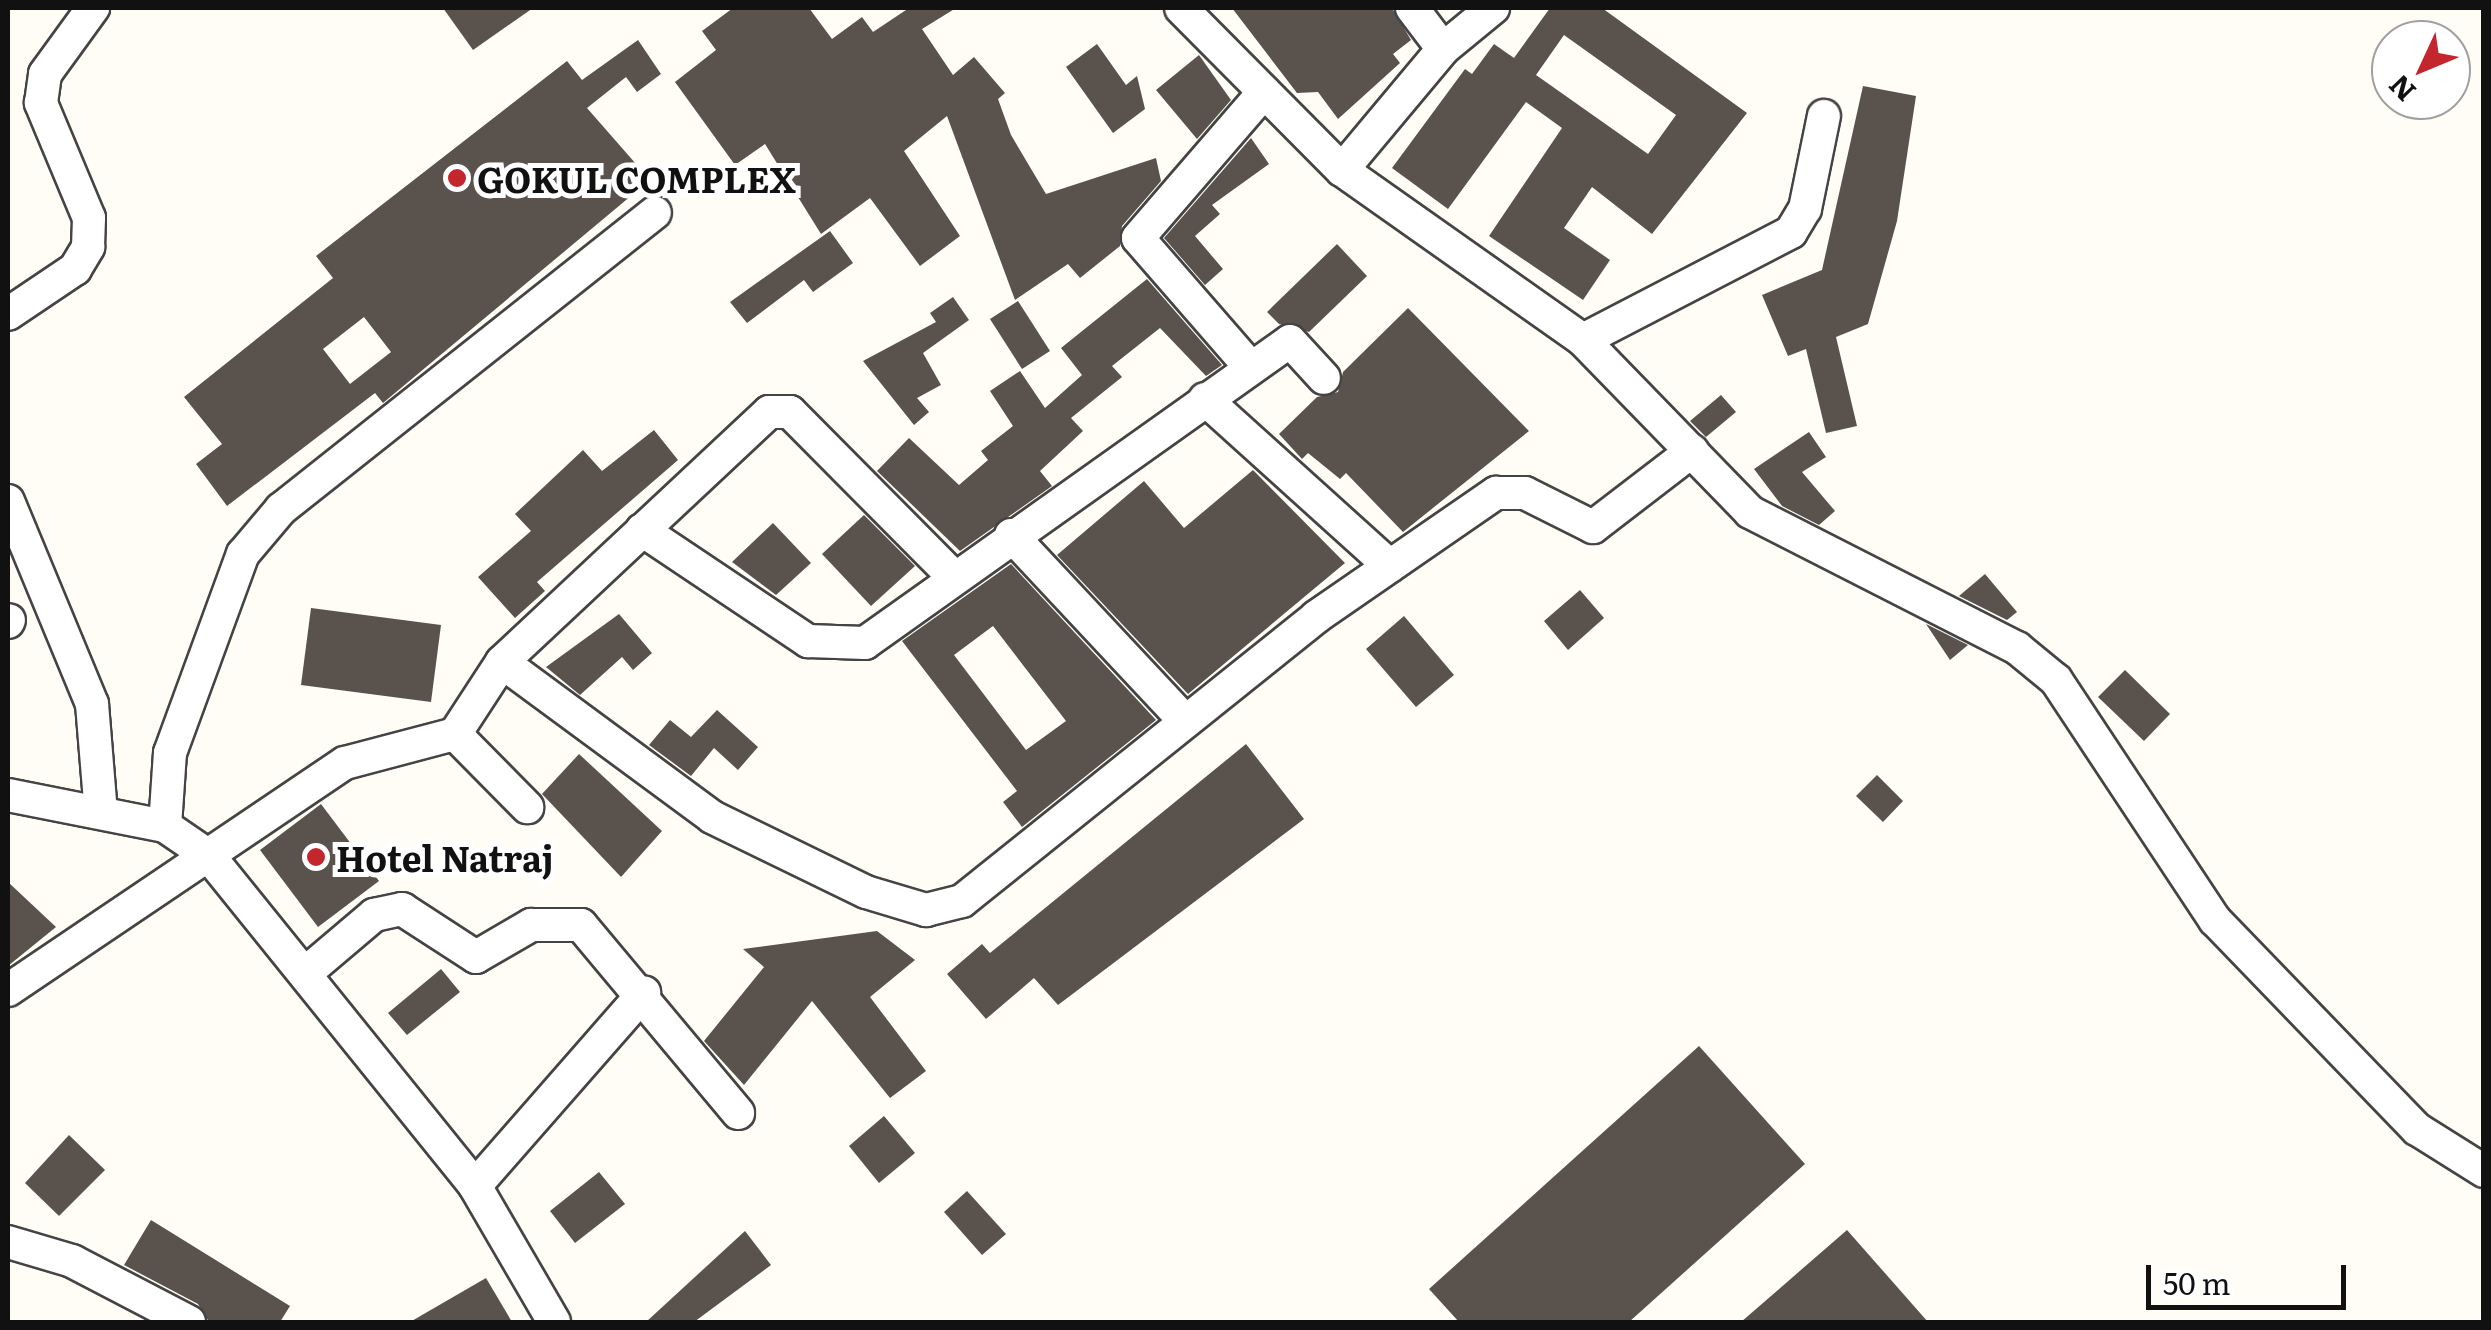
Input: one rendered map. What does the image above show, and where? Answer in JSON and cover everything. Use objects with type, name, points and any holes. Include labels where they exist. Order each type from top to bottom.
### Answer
[{"type":"street","points":[[8,314],[76,269],[88,247],[89,218],[41,103],[46,74],[93,8]]},
{"type":"street","points":[[1181,8],[1342,170],[1583,340],[1771,527],[1892,580],[2056,680],[2215,920],[2417,1130],[2484,1171]]},
{"type":"street","points":[[1412,8],[1443,49]]},
{"type":"street","points":[[1342,170],[1443,49],[1493,8]]},
{"type":"street","points":[[1251,368],[1138,238],[1264,92]]},
{"type":"street","points":[[1583,340],[1791,232],[1824,116]]},
{"type":"street","points":[[165,826],[170,753],[243,554],[281,508],[655,213]]},
{"type":"street","points":[[642,530],[808,642],[838,648],[865,643],[953,576],[1290,341],[1324,378]]},
{"type":"street","points":[[1206,399],[1390,566]]},
{"type":"street","points":[[8,990],[345,763],[454,734],[502,662],[642,530],[782,409],[953,576]]},
{"type":"street","points":[[502,662],[712,818],[866,892],[926,910],[962,901],[1184,720],[1390,566],[1509,490],[1583,525],[1605,523],[1692,451]]},
{"type":"street","points":[[8,501],[92,704],[101,814]]},
{"type":"street","points":[[1011,535],[1184,720]]},
{"type":"street","points":[[454,734],[527,807]]},
{"type":"street","points":[[8,795],[165,826],[209,856],[308,971],[475,1186],[554,1322]]},
{"type":"street","points":[[308,971],[374,914],[402,909],[476,957],[553,919],[581,925],[644,993],[738,1113]]},
{"type":"street","points":[[475,1186],[644,993]]},
{"type":"street","points":[[8,1242],[72,1261],[189,1322]]},
{"type":"building","points":[[443,8],[533,8],[473,50]]},
{"type":"building","points":[[733,8],[809,8],[832,39],[862,17],[873,32],[909,8],[956,8],[922,29],[953,75],[974,57],[1005,93],[998,99],[1011,135],[1046,194],[1156,158],[1161,181],[1122,226],[1120,246],[1080,278],[1068,264],[1015,300],[947,116],[904,151],[960,236],[920,266],[870,198],[821,234],[765,144],[735,165],[675,82],[716,50],[702,31]]},
{"type":"building","points":[[1232,8],[1392,8],[1411,40],[1393,54],[1400,63],[1338,119],[1318,92],[1297,93]]},
{"type":"building","points":[[1550,8],[1602,8],[1747,113],[1652,234],[1592,187],[1564,228],[1610,260],[1583,300],[1489,236],[1562,128],[1526,102],[1448,209],[1392,168],[1465,69],[1472,74],[1494,44],[1514,58]],"holes":[[[1564,35],[1676,115],[1648,154],[1536,75]]]},
{"type":"building","points":[[638,40],[661,74],[637,92],[626,77],[587,108],[650,180],[383,403],[375,393],[227,506],[196,464],[222,444],[184,397],[333,278],[316,256],[567,61],[582,80]],"holes":[[[364,317],[391,352],[350,384],[323,349]]]},
{"type":"building","points":[[1097,44],[1126,85],[1137,76],[1145,109],[1113,133],[1066,67]]},
{"type":"building","points":[[1199,55],[1231,100],[1197,139],[1156,90]]},
{"type":"building","points":[[1863,86],[1916,96],[1897,221],[1868,324],[1836,337],[1857,426],[1826,433],[1806,349],[1788,356],[1762,295],[1822,270]]},
{"type":"building","points":[[1251,138],[1269,164],[1212,205],[1220,214],[1195,236],[1223,269],[1205,285],[1164,238]]},
{"type":"building","points":[[830,231],[853,263],[813,292],[804,280],[747,323],[730,302]]},
{"type":"building","points":[[1337,244],[1367,276],[1309,332],[1279,324],[1267,312]]},
{"type":"building","points":[[1147,279],[1222,365],[1206,376],[1160,328],[1112,366],[1122,377],[1071,418],[1083,431],[1040,471],[1052,486],[960,551],[877,471],[909,438],[959,485],[988,460],[981,451],[1013,426],[990,391],[1020,371],[1045,408],[1082,375],[1061,348]]},
{"type":"building","points":[[953,297],[969,320],[923,353],[941,385],[917,398],[929,412],[914,425],[863,361],[936,322],[930,313]]},
{"type":"building","points":[[1018,301],[1050,351],[1022,369],[990,319]]},
{"type":"building","points":[[1408,308],[1529,431],[1403,532],[1346,473],[1340,479],[1308,453],[1302,459],[1279,434],[1317,397],[1338,392],[1343,372]]},
{"type":"building","points":[[1721,395],[1736,412],[1706,437],[1690,421]]},
{"type":"building","points":[[654,430],[678,460],[537,582],[545,591],[515,618],[478,577],[531,531],[515,514],[583,450],[602,471]]},
{"type":"building","points":[[1809,432],[1826,457],[1802,472],[1835,511],[1819,525],[1782,506],[1754,469]]},
{"type":"building","points":[[1253,470],[1345,563],[1188,694],[1057,555],[1144,481],[1184,528]]},
{"type":"building","points":[[864,515],[915,566],[871,606],[822,554]]},
{"type":"building","points":[[773,523],[811,563],[776,595],[732,562]]},
{"type":"building","points":[[1011,564],[1156,720],[1022,827],[1003,802],[1017,791],[902,641]],"holes":[[[993,626],[1066,721],[1026,750],[954,655]]]},
{"type":"building","points":[[1985,574],[2017,612],[2007,620],[1959,596]]},
{"type":"building","points":[[1580,590],[1604,618],[1568,650],[1544,621]]},
{"type":"building","points":[[311,608],[441,625],[431,702],[301,685]]},
{"type":"building","points":[[619,614],[652,653],[633,670],[622,657],[580,695],[546,667]]},
{"type":"building","points":[[1404,616],[1454,675],[1416,707],[1366,649]]},
{"type":"building","points":[[1926,624],[1968,645],[1950,660]]},
{"type":"building","points":[[2125,670],[2170,714],[2144,741],[2098,697]]},
{"type":"building","points":[[717,710],[758,747],[738,770],[714,748],[691,776],[649,745],[670,720],[691,737]]},
{"type":"building","points":[[1246,744],[1304,819],[1058,1005],[1034,978],[986,1019],[947,974],[982,944],[990,953]]},
{"type":"building","points":[[579,754],[662,831],[621,877],[542,794]]},
{"type":"building","points":[[1877,775],[1903,801],[1883,822],[1856,796]]},
{"type":"building","points":[[321,804],[379,881],[318,927],[260,850]]},
{"type":"building","points":[[8,882],[56,927],[8,966]]},
{"type":"building","points":[[877,931],[915,960],[870,997],[926,1071],[890,1098],[812,1001],[744,1085],[704,1041],[764,967],[743,949]]},
{"type":"building","points":[[441,969],[460,992],[407,1035],[388,1013]]},
{"type":"building","points":[[1699,1046],[1805,1164],[1629,1322],[1459,1322],[1429,1289]]},
{"type":"building","points":[[884,1116],[915,1153],[879,1183],[849,1146]]},
{"type":"building","points":[[69,1135],[105,1170],[59,1216],[25,1183]]},
{"type":"building","points":[[599,1172],[625,1204],[575,1243],[550,1211]]},
{"type":"building","points":[[967,1191],[1006,1234],[982,1255],[944,1212]]},
{"type":"building","points":[[151,1220],[290,1306],[280,1322],[209,1322],[198,1304],[124,1265]]},
{"type":"building","points":[[1847,1230],[1928,1322],[1741,1322]]},
{"type":"building","points":[[745,1231],[771,1265],[694,1322],[646,1322]]},
{"type":"building","points":[[486,1278],[512,1322],[410,1322]]},
{"type":"place","name":"GOKUL COMPLEX","points":[[457,178]]},
{"type":"place","name":"Hotel Natraj","points":[[316,857]]}]
